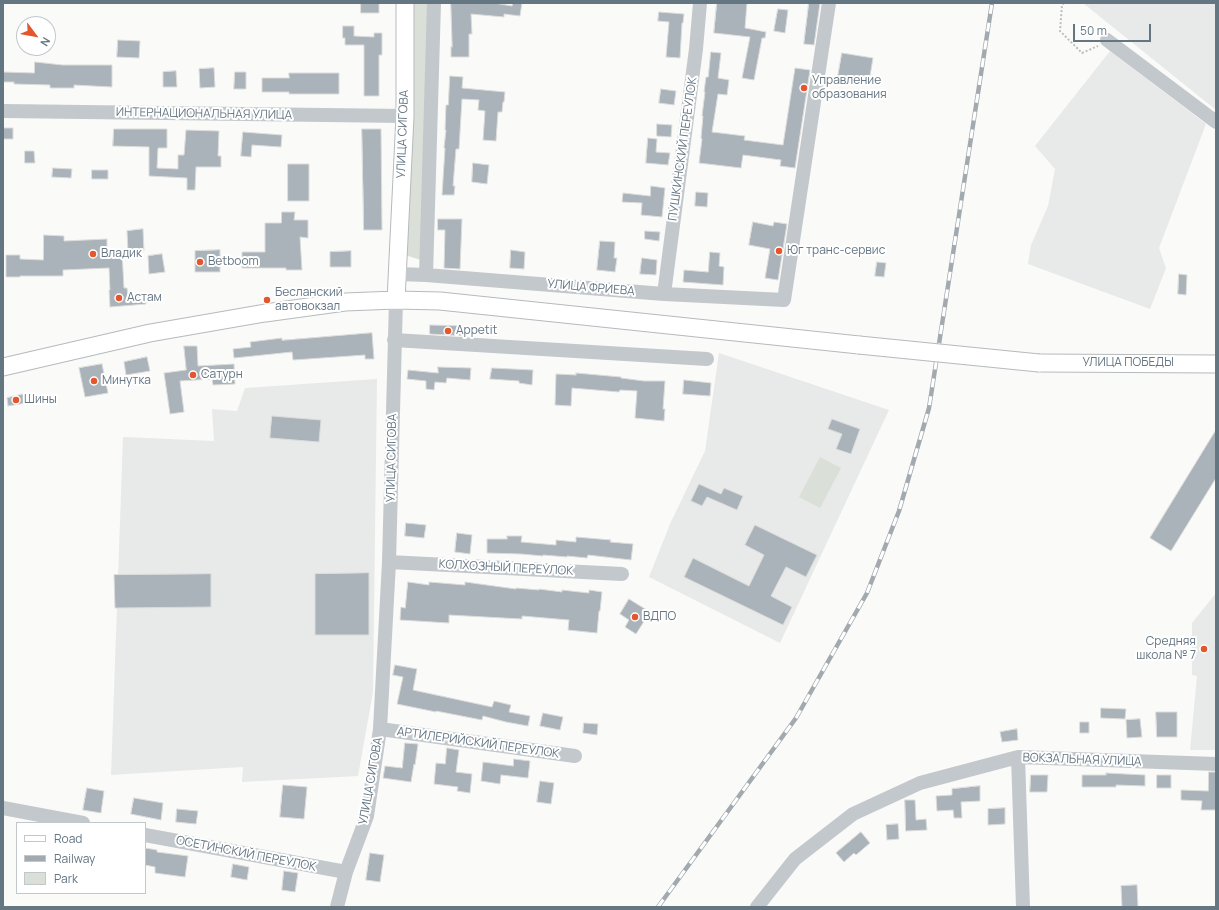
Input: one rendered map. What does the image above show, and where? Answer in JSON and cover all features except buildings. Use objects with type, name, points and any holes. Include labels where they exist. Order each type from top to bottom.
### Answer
[{"type":"main road","name":"УЛИЦА СИГОВА","points":[[396,300],[405,116],[405,3]]},
{"type":"main road","name":"УЛИЦА ПОБЕДЫ","points":[[3,367],[150,333],[257,314],[345,302],[396,300],[440,301],[1039,363],[1216,364]]},
{"type":"street","points":[[426,275],[434,3]]},
{"type":"street","name":"ПУШКИНСКИЙ ПЕРЕУЛОК","points":[[664,294],[696,49],[700,3]]},
{"type":"street","name":"УЛИЦА ФРИЕВА","points":[[398,274],[664,294],[784,300],[829,3]]},
{"type":"street","points":[[1107,40],[1216,122]]},
{"type":"street","name":"ИНТЕРНАЦИОНАЛЬНАЯ УЛИЦА","points":[[3,111],[405,116]]},
{"type":"street","name":"УЛИЦА СИГОВА","points":[[337,907],[346,872],[367,816],[380,729],[389,562],[396,300]]},
{"type":"street","points":[[394,340],[707,359]]},
{"type":"street","name":"КОЛХОЗНЫЙ ПЕРЕУЛОК","points":[[389,562],[622,574]]},
{"type":"street","name":"АРТИЛЕРИЙСКИЙ ПЕРЕУЛОК","points":[[380,729],[575,756]]},
{"type":"street","points":[[1018,757],[1023,907]]},
{"type":"street","name":"ВОКЗАЛЬНАЯ УЛИЦА","points":[[757,907],[795,859],[853,814],[920,783],[1018,757],[1216,764]]},
{"type":"street","points":[[3,808],[78,822]]},
{"type":"street","name":"ОСЕТИНСКИЙ ПЕРЕУЛОК","points":[[146,835],[346,872]]},
{"type":"path","points":[[1064,3],[1062,5],[1060,30],[1082,53],[1099,46],[1107,40]]},
{"type":"shaded area","points":[[1083,3],[1216,3],[1216,110]]},
{"type":"shaded area","points":[[1110,51],[1206,124],[1159,248],[1166,268],[1150,309],[1028,264],[1031,245],[1048,206],[1055,169],[1035,146]]},
{"type":"shaded area","points":[[719,353],[889,410],[780,643],[649,577],[670,524],[705,451]]},
{"type":"shaded area","points":[[377,379],[373,692],[358,776],[242,782],[243,767],[111,775],[123,437],[214,441],[212,409],[237,411],[245,388]]},
{"type":"shaded area","name":"Средняя школа № 7","points":[[1216,593],[1216,750],[1190,750],[1197,676],[1192,675],[1192,623]]},
{"type":"green space","points":[[408,3],[430,3],[424,261],[405,255]]},
{"type":"green space","points":[[820,457],[841,468],[820,508],[799,497]]},
{"type":"railway","points":[[658,907],[796,718],[867,593],[899,511],[929,408],[992,3]]},
{"type":"place","name":"Управление образования","points":[[804,88]]},
{"type":"place","name":"Юг транс-сервис","points":[[779,251]]},
{"type":"place","name":"Владик","points":[[93,254]]},
{"type":"place","name":"Betboom","points":[[200,262]]},
{"type":"place","name":"Астам","points":[[119,298]]},
{"type":"place","name":"Бесланский автовокзал","points":[[267,300]]},
{"type":"place","name":"Appetit","points":[[448,331]]},
{"type":"place","name":"Сатурн","points":[[193,375]]},
{"type":"place","name":"Минутка","points":[[94,381]]},
{"type":"place","name":"Шины","points":[[16,400]]},
{"type":"place","name":"ВДПО","points":[[635,617]]},
{"type":"place","name":"Средняя школа № 7","points":[[1204,649]]}]
